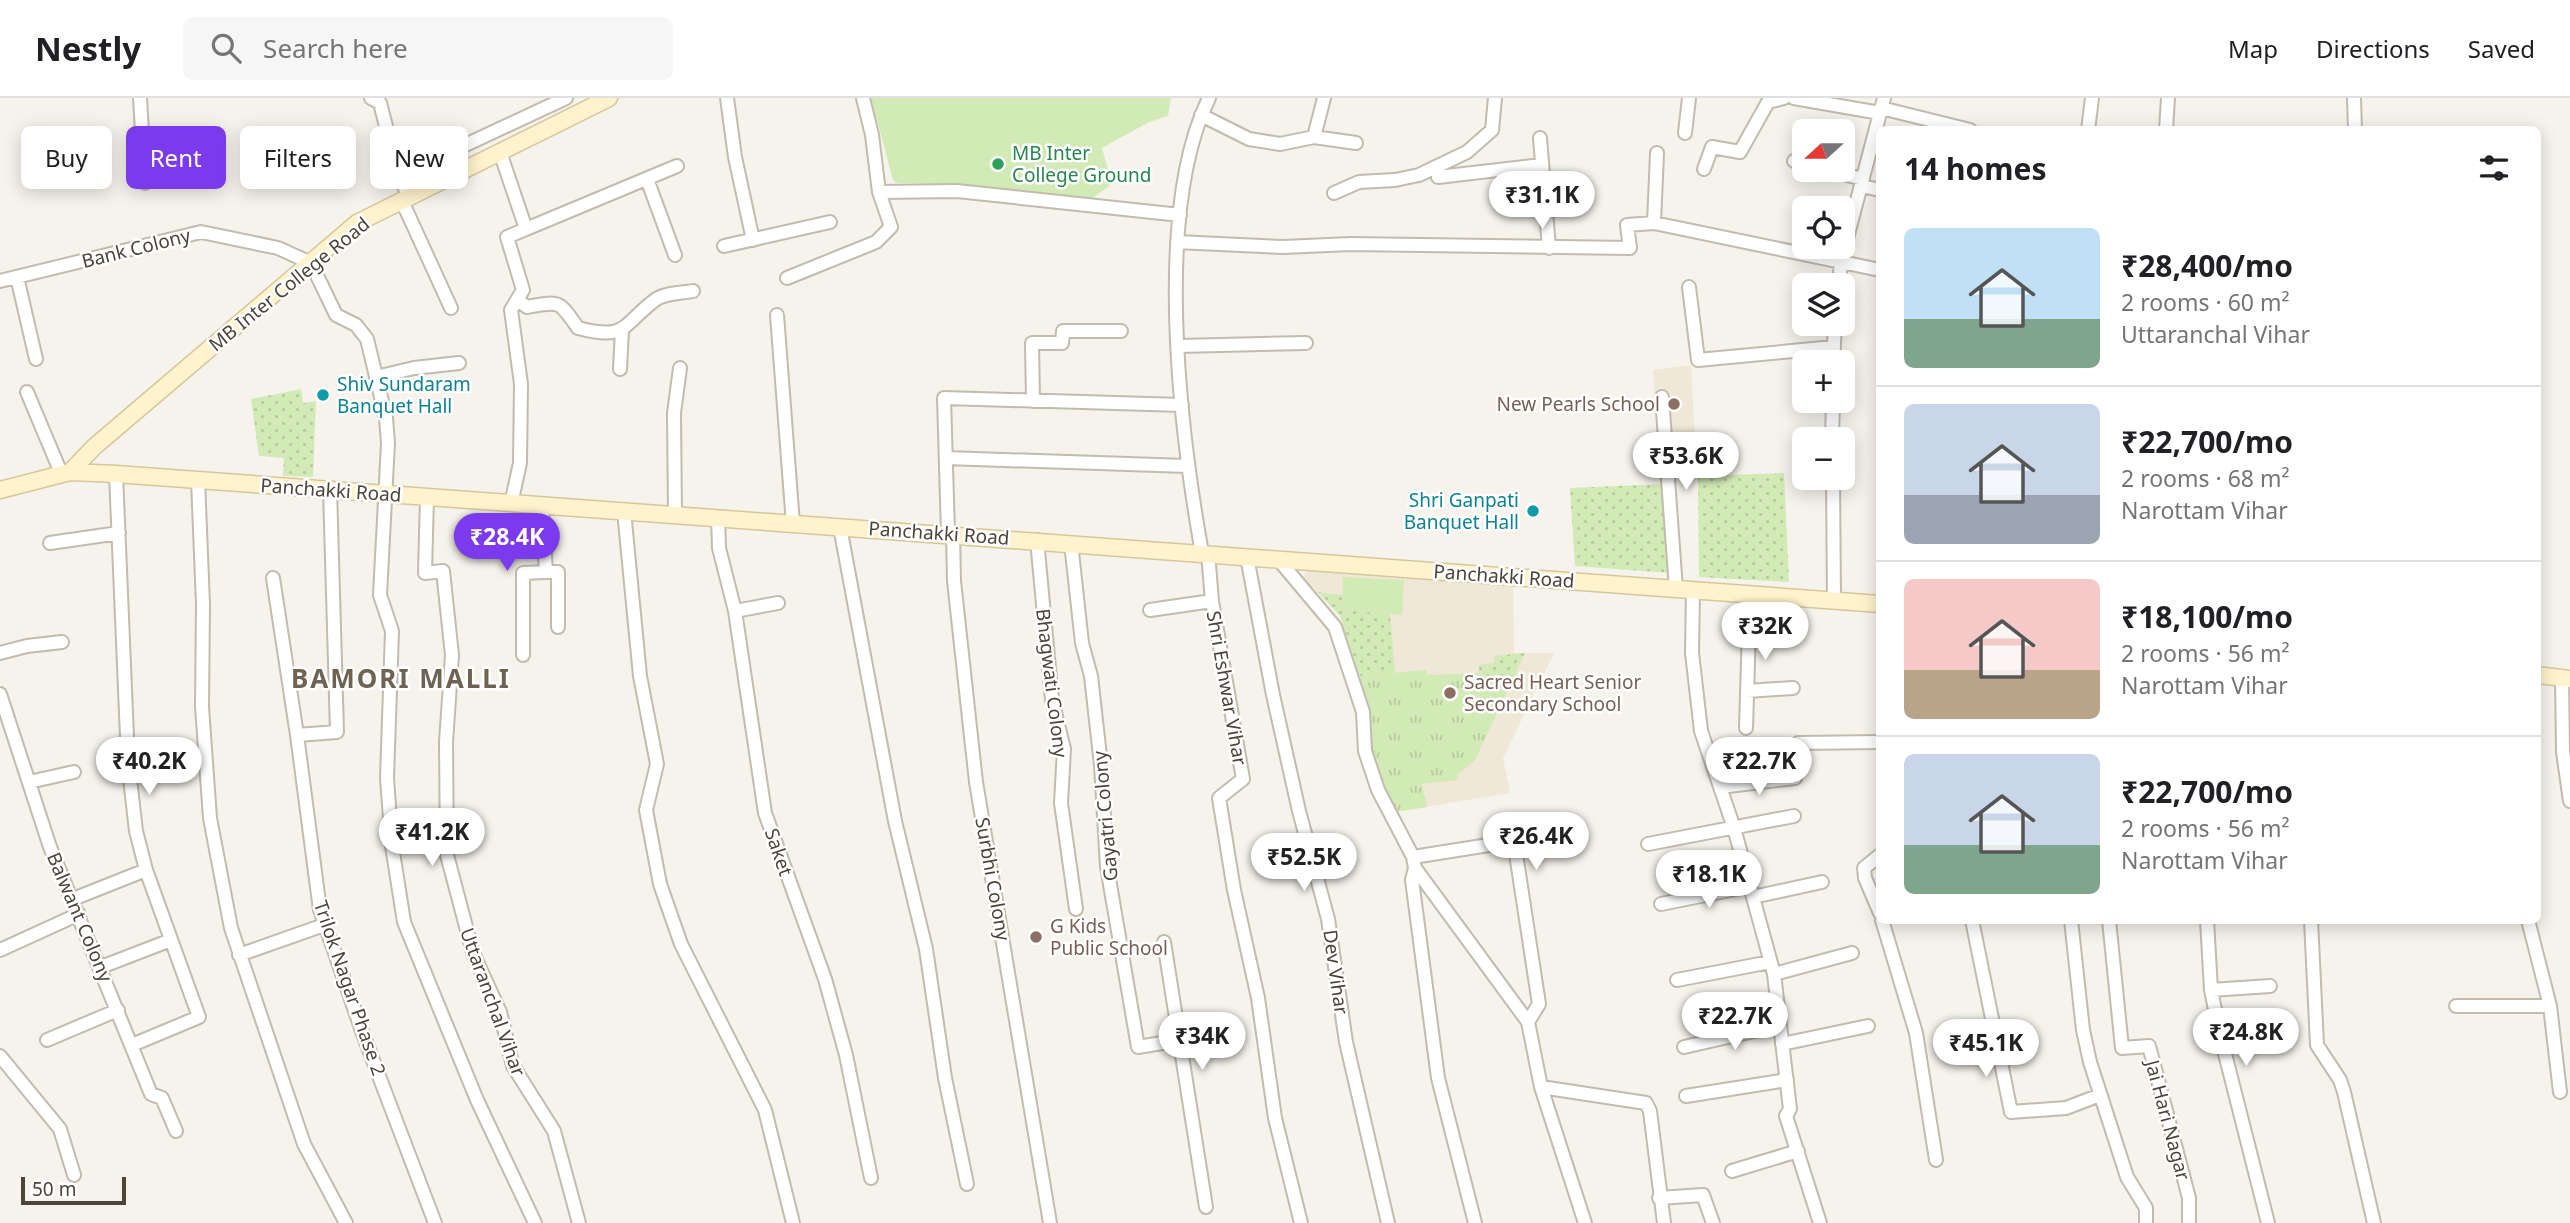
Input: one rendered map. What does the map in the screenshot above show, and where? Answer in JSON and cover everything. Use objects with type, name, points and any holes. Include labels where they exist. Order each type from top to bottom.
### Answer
[{"type":"main road","name":"MB Inter College Road","points":[[65,472],[357,223],[609,98]]},
{"type":"main road","name":"Panchakki Road","points":[[0,490],[65,472],[116,474],[793,524],[951,533],[1876,604]]},
{"type":"main road","points":[[2541,675],[2566,678]]},
{"type":"street","points":[[140,98],[142,126]]},
{"type":"street","points":[[371,98],[380,103],[386,126]]},
{"type":"street","points":[[468,143],[564,98]]},
{"type":"street","points":[[727,98],[734,157],[753,240]]},
{"type":"street","points":[[787,278],[876,242],[891,227],[879,192],[873,135],[863,98]]},
{"type":"street","name":"Shri Eshwar Vihar","points":[[1209,98],[1201,115],[1188,161],[1177,242],[1182,405],[1187,466],[1205,553],[1243,779],[1219,798],[1234,890],[1258,998],[1275,1118],[1301,1223]]},
{"type":"street","points":[[1314,138],[1324,98]]},
{"type":"street","points":[[1334,193],[1359,182],[1406,179],[1467,152],[1492,130],[1495,98]]},
{"type":"street","points":[[1685,133],[1689,98]]},
{"type":"street","points":[[1704,169],[1712,147],[1740,152],[1768,100],[1784,98]]},
{"type":"street","points":[[1794,98],[1882,107],[1955,126]]},
{"type":"street","points":[[2088,126],[2092,98]]},
{"type":"street","points":[[2166,126],[2168,98]]},
{"type":"street","points":[[2354,98],[2355,126]]},
{"type":"street","points":[[1877,126],[1882,107]]},
{"type":"street","points":[[1201,115],[1249,139],[1280,144],[1314,138],[1356,143]]},
{"type":"street","points":[[1840,273],[1876,131]]},
{"type":"street","points":[[1540,138],[1549,248]]},
{"type":"street","points":[[500,152],[526,229]]},
{"type":"street","points":[[1654,223],[1657,153]]},
{"type":"street","points":[[1438,177],[1541,165]]},
{"type":"street","points":[[511,503],[520,463],[521,384],[511,310],[519,301],[523,290],[507,237],[677,166]]},
{"type":"street","points":[[647,179],[675,255]]},
{"type":"street","points":[[1855,180],[1876,188]]},
{"type":"street","points":[[402,189],[451,308]]},
{"type":"street","points":[[879,192],[957,191],[1180,215]]},
{"type":"street","points":[[724,246],[830,222]]},
{"type":"street","points":[[1177,242],[1283,247],[1351,244],[1630,248],[1627,225],[1654,223],[1876,270]]},
{"type":"street","name":"Bank Colony","points":[[0,281],[201,232],[278,248],[311,263]]},
{"type":"street","points":[[311,263],[336,314],[356,325],[367,339],[386,418],[388,443],[380,595],[391,631],[387,778],[391,846],[404,922],[477,1100],[535,1223]]},
{"type":"street","points":[[17,277],[36,359]]},
{"type":"street","points":[[1689,287],[1698,360],[1834,347]]},
{"type":"street","points":[[519,301],[527,307],[553,301],[561,304],[579,328],[598,333],[622,330],[657,298],[693,291]]},
{"type":"street","points":[[777,315],[793,524]]},
{"type":"street","points":[[620,369],[622,330]]},
{"type":"street","points":[[1121,331],[1063,331],[1062,344],[1032,344],[1033,401],[1182,405]]},
{"type":"street","points":[[1834,336],[1834,350]]},
{"type":"street","points":[[1179,346],[1306,343]]},
{"type":"street","points":[[376,377],[415,368],[459,363]]},
{"type":"street","points":[[675,514],[674,413],[680,368]]},
{"type":"street","points":[[27,392],[65,472]]},
{"type":"street","points":[[1662,397],[1676,589]]},
{"type":"street","name":"Surbhi Colony","points":[[1033,401],[944,398],[954,581],[976,782],[1049,1223]]},
{"type":"street","points":[[946,457],[1187,466]]},
{"type":"street","points":[[116,474],[128,761],[136,831],[146,870],[199,1017],[132,1045]]},
{"type":"street","points":[[198,480],[202,707],[210,818],[239,955],[304,1144],[346,1223]]},
{"type":"street","points":[[297,734],[337,732],[330,489]]},
{"type":"street","points":[[1833,490],[1834,600]]},
{"type":"street","name":"Uttaranchal Vihar","points":[[427,497],[425,573],[443,571],[452,655],[446,742],[447,855],[473,953],[500,1012],[513,1066],[554,1130],[579,1223]]},
{"type":"street","points":[[542,506],[546,572]]},
{"type":"street","points":[[624,511],[640,676],[657,764],[646,810],[660,884],[681,943],[765,1110],[793,1223]]},
{"type":"street","name":"Saket","points":[[719,517],[719,548],[735,611],[765,813],[825,979],[846,1055],[872,1178]]},
{"type":"street","points":[[840,527],[895,821],[926,948],[945,1078],[967,1184]]},
{"type":"street","points":[[50,543],[119,533]]},
{"type":"street","name":"Bhagwati Colony","points":[[1037,540],[1052,700],[1064,749],[1061,803],[1076,909]]},
{"type":"street","name":"Gayatri Colony","points":[[1071,543],[1082,643],[1091,676],[1101,765],[1107,867],[1138,1047],[1180,1041]]},
{"type":"street","name":"Dev Vihar","points":[[1247,557],[1278,721],[1328,919],[1346,1042],[1388,1223]]},
{"type":"street","points":[[1278,559],[1335,627],[1363,712],[1365,751],[1377,790],[1414,863],[1528,1022],[1541,1087],[1585,1223]]},
{"type":"street","points":[[523,654],[523,573],[558,572],[558,627]]},
{"type":"street","name":"Trilok Nagar Phase 2","points":[[272,578],[297,734],[310,850],[324,925],[435,1223]]},
{"type":"street","points":[[1693,590],[1692,653],[1701,730],[1734,828],[1772,968],[1790,1109],[1786,1116],[1820,1223]]},
{"type":"street","points":[[1746,728],[1750,594]]},
{"type":"street","points":[[1150,610],[1212,601]]},
{"type":"street","points":[[735,611],[778,603]]},
{"type":"street","points":[[0,653],[62,642]]},
{"type":"street","points":[[2566,678],[2563,752],[2570,801]]},
{"type":"street","points":[[1747,691],[1793,688]]},
{"type":"street","name":"Balwant Colony","points":[[0,694],[50,847],[102,967],[151,1094],[162,1098],[176,1130]]},
{"type":"street","points":[[1798,743],[1876,742]]},
{"type":"street","points":[[29,782],[74,772]]},
{"type":"street","points":[[1720,787],[1795,778]]},
{"type":"street","points":[[1647,845],[1794,816]]},
{"type":"street","points":[[1414,863],[1548,834]]},
{"type":"street","points":[[1514,841],[1539,1004],[1528,1022]]},
{"type":"street","points":[[1876,858],[1864,868],[1864,878],[1876,905]]},
{"type":"street","points":[[1414,863],[1412,880],[1438,1078],[1475,1223]]},
{"type":"street","points":[[72,900],[146,870]]},
{"type":"street","points":[[1661,904],[1822,882]]},
{"type":"street","points":[[0,950],[79,914]]},
{"type":"street","points":[[1883,924],[1916,1032],[1936,1160]]},
{"type":"street","points":[[1973,924],[2011,1112],[2066,1108],[2100,1095]]},
{"type":"street","points":[[2071,924],[2083,1030],[2100,1095],[2127,1177],[2146,1208],[2146,1223]]},
{"type":"street","name":"Jai Hari Nagar","points":[[2109,924],[2122,1048],[2149,1046],[2189,1198],[2189,1223]]},
{"type":"street","points":[[2207,924],[2211,990],[2268,1223]]},
{"type":"street","points":[[2311,924],[2317,1045],[2340,1080],[2344,1092],[2374,1223]]},
{"type":"street","points":[[2529,924],[2550,1006],[2560,1092]]},
{"type":"street","points":[[239,955],[324,925]]},
{"type":"street","points":[[102,967],[171,940]]},
{"type":"street","points":[[1164,942],[1206,1207]]},
{"type":"street","points":[[1677,980],[1772,968],[1852,953]]},
{"type":"street","points":[[2211,990],[2270,986]]},
{"type":"street","points":[[2456,1006],[2550,1006]]},
{"type":"street","points":[[47,1040],[118,1010]]},
{"type":"street","points":[[1684,1047],[1780,1025]]},
{"type":"street","points":[[1782,1044],[1868,1026]]},
{"type":"street","points":[[0,1056],[60,1129],[74,1175]]},
{"type":"street","points":[[1686,1096],[1787,1080]]},
{"type":"street","points":[[1541,1087],[1646,1103],[1650,1111],[1664,1223]]},
{"type":"street","points":[[1732,1171],[1798,1151]]},
{"type":"street","points":[[1659,1198],[1703,1195],[1713,1223]]},
{"type":"shaded area","name":"New Pearls School","points":[[1691,365],[1695,439],[1658,440],[1653,370]]},
{"type":"shaded area","name":"Sacred Heart Senior Secondary School","points":[[1309,569],[1513,585],[1514,653],[1554,653],[1503,758],[1510,793],[1395,812],[1371,747],[1371,711],[1340,616],[1303,577]]},
{"type":"green space","name":"MB Inter College Ground","points":[[871,98],[1171,98],[1168,116],[1149,122],[1102,148],[1112,184],[1090,200],[973,185],[897,183],[893,180]]},
{"type":"green space","points":[[301,389],[303,403],[316,401],[313,477],[283,476],[284,458],[259,456],[251,399]]},
{"type":"green space","points":[[1784,473],[1789,582],[1699,577],[1698,476]]},
{"type":"green space","points":[[1665,484],[1671,573],[1575,566],[1570,488]]},
{"type":"green space","points":[[1343,577],[1404,580],[1402,615],[1342,610]]},
{"type":"green space","points":[[1318,592],[1342,595],[1342,610],[1390,614],[1395,673],[1359,676],[1340,616]]},
{"type":"green space","points":[[1525,653],[1511,683],[1479,673],[1479,665],[1494,663],[1494,656]]},
{"type":"green space","points":[[1426,670],[1427,675],[1479,673],[1511,683],[1475,760],[1457,775],[1458,780],[1422,784],[1427,807],[1395,812],[1386,795],[1371,747],[1371,711],[1359,676]]},
{"type":"place","name":"MB Inter College Ground","points":[[998,164]]},
{"type":"place","name":"Shiv Sundaram Banquet Hall","points":[[323,395]]},
{"type":"place","name":"New Pearls School","points":[[1674,404]]},
{"type":"place","name":"Shri Ganpati Banquet Hall","points":[[1533,511]]},
{"type":"place","name":"Sacred Heart Senior Secondary School","points":[[1450,693]]},
{"type":"place","name":"G Kids Public School","points":[[1036,937]]},
{"type":"district","name":"BAMORI MALLI","points":[[401,678]]}]
